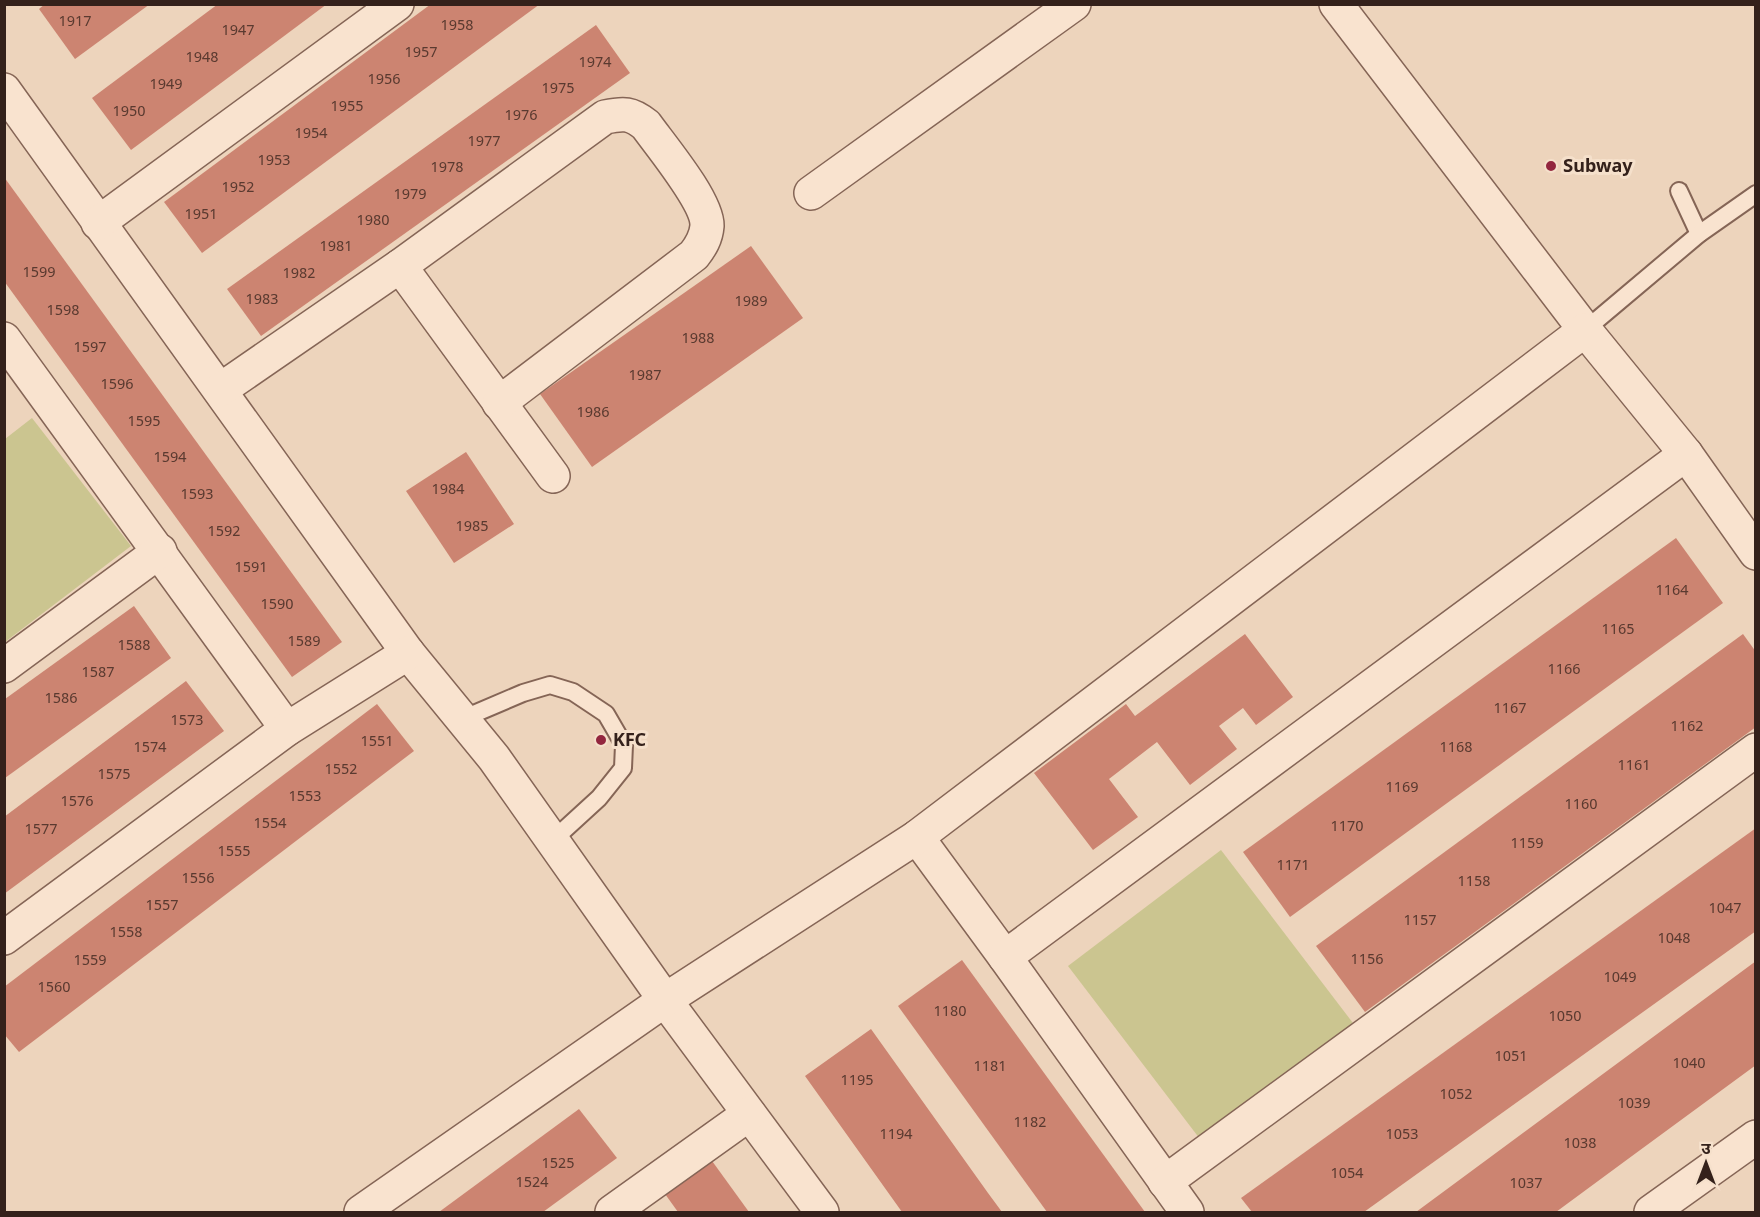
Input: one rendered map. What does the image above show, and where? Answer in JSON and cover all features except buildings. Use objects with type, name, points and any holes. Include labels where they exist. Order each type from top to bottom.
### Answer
[{"type":"street","points":[[98,223],[397,4]]},
{"type":"street","points":[[811,194],[1074,4]]},
{"type":"street","points":[[1336,4],[1585,330],[1686,454],[1755,553]]},
{"type":"street","points":[[4,90],[408,653],[494,758],[665,1000],[822,1212]]},
{"type":"street","points":[[220,390],[400,266],[604,117],[621,113],[635,116],[653,135],[699,200],[707,224],[704,241],[693,255],[499,403]]},
{"type":"street","points":[[400,266],[553,476]]},
{"type":"street","points":[[361,1212],[665,1000],[917,837],[1585,330]]},
{"type":"street","points":[[4,339],[287,729]]},
{"type":"street","points":[[1005,957],[1686,454]]},
{"type":"street","points":[[4,666],[160,551]]},
{"type":"street","points":[[4,938],[287,729],[408,653]]},
{"type":"street","points":[[1166,1182],[1755,750]]},
{"type":"street","points":[[917,837],[1187,1212]]},
{"type":"street","points":[[622,1210],[749,1114]]},
{"type":"street","points":[[1651,1212],[1755,1137]]},
{"type":"lane","points":[[1679,191],[1699,234]]},
{"type":"lane","points":[[1585,330],[1699,234],[1755,194]]},
{"type":"lane","points":[[462,719],[523,693],[550,685],[573,692],[606,714],[624,745],[623,768],[599,798],[552,841]]},
{"type":"shaded area","points":[[32,418],[131,546],[5,642],[5,439]]},
{"type":"shaded area","points":[[1221,850],[1356,1027],[1203,1143],[1068,966]]},
{"type":"place","name":"Subway","points":[[1551,166]]},
{"type":"place","name":"KFC","points":[[601,740]]}]
